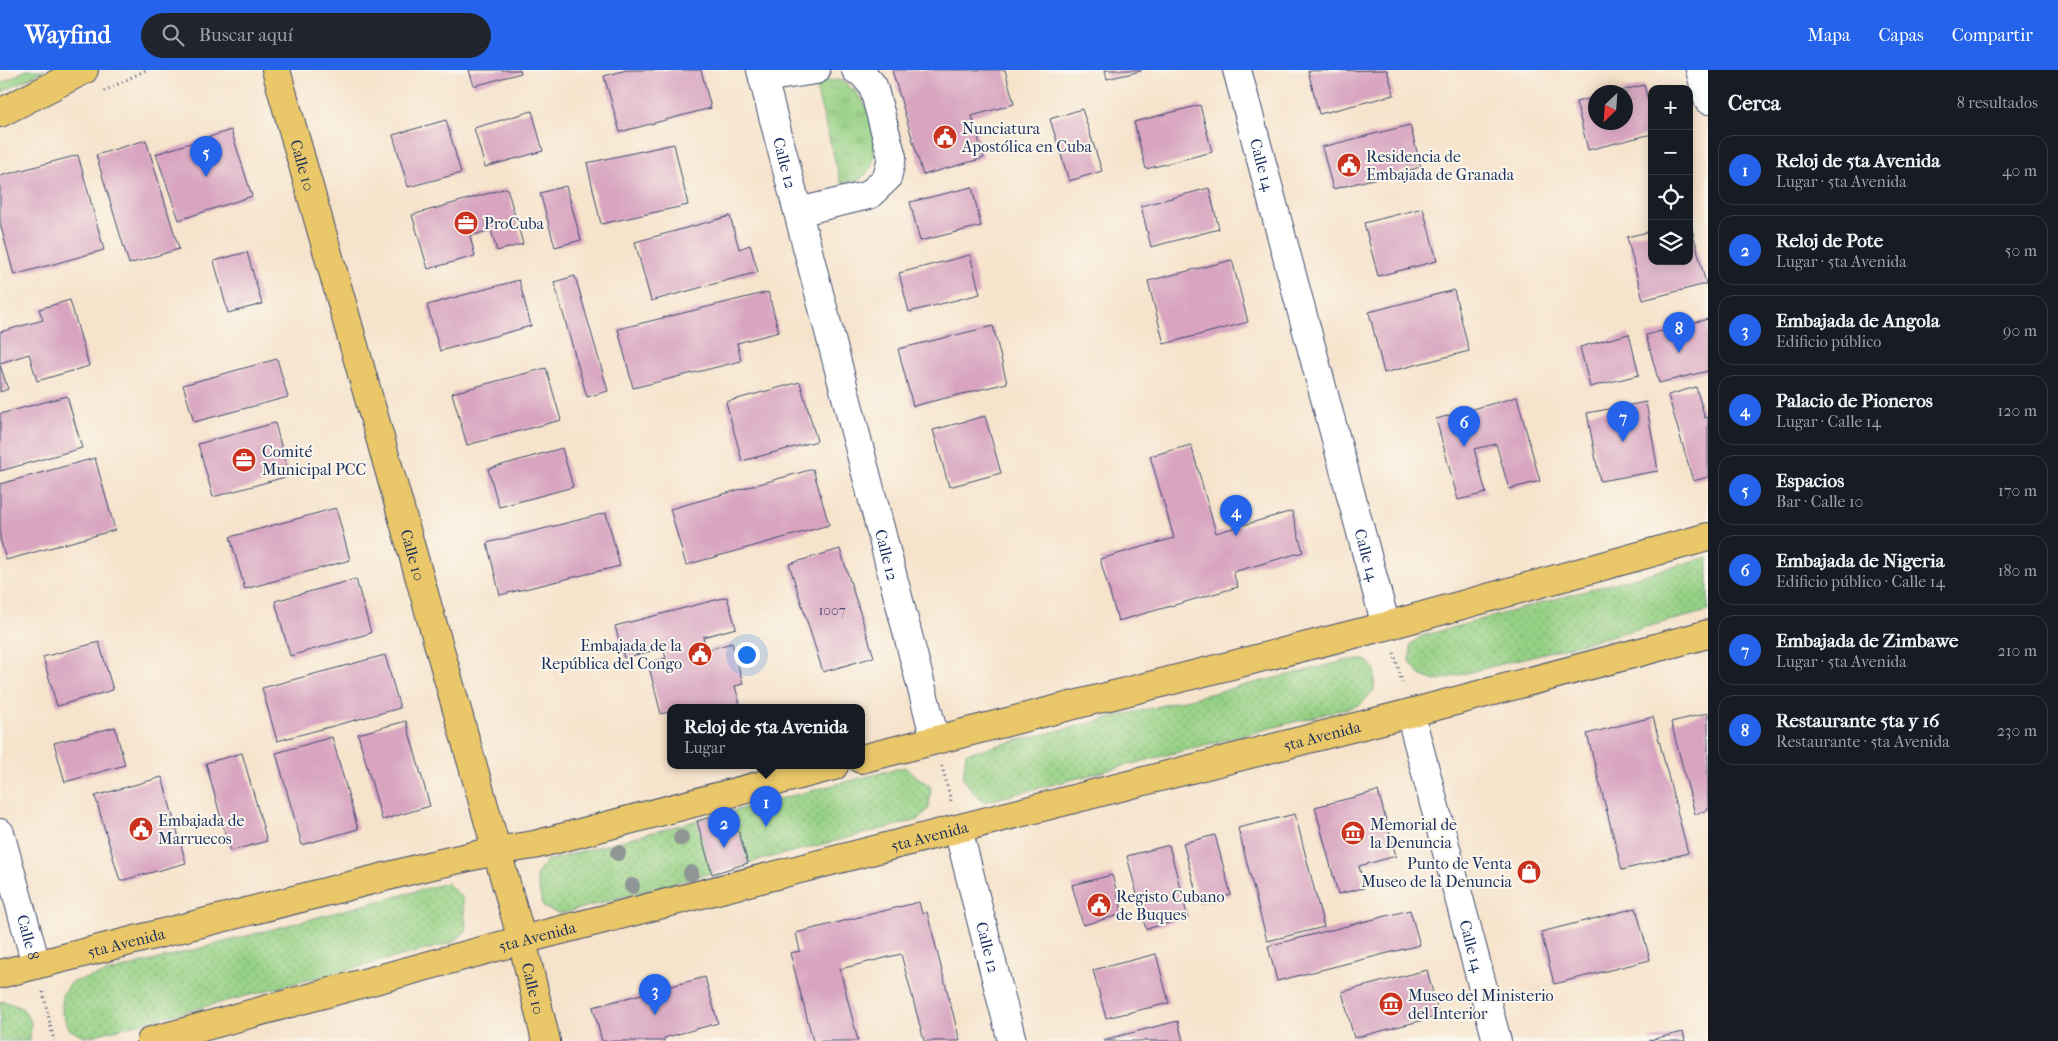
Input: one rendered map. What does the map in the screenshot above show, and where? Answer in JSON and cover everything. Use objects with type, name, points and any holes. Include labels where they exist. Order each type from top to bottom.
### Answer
[{"type":"main road","points":[[0,113],[84,70]]},
{"type":"main road","name":"Calle 10","points":[[276,70],[495,851],[522,940],[546,1041]]},
{"type":"main road","points":[[865,758],[1386,626],[1708,537]]},
{"type":"main road","name":"5ta Avenida","points":[[151,1041],[522,940],[1410,713],[1708,634]]},
{"type":"main road","name":"5ta Avenida","points":[[0,974],[495,851],[534,845],[823,769]]},
{"type":"street","points":[[762,74],[816,70]]},
{"type":"street","points":[[798,212],[869,195],[887,178],[892,157],[873,86],[861,72],[856,70]]},
{"type":"street","name":"Calle 14","points":[[1237,70],[1386,626]]},
{"type":"street","points":[[1700,70],[1708,100]]},
{"type":"street","name":"Calle 12","points":[[762,74],[935,739]]},
{"type":"street","name":"Calle 14","points":[[1410,713],[1497,1041]]},
{"type":"street","name":"Calle 12","points":[[958,829],[1012,1041]]},
{"type":"street","name":"Calle 8","points":[[0,833],[36,964]]},
{"type":"path","points":[[1386,626],[1410,713]]},
{"type":"path","points":[[935,739],[958,829]]},
{"type":"path","name":"Calle 8","points":[[36,964],[54,1041]]},
{"type":"green space","points":[[26,70],[45,70],[0,93],[0,84]]},
{"type":"green space","points":[[841,80],[859,96],[870,115],[875,140],[875,153],[872,164],[866,174],[857,181],[841,183],[814,81]]},
{"type":"green space","points":[[1708,557],[1708,611],[1435,681],[1420,675],[1410,661],[1411,644],[1422,636]]},
{"type":"green space","points":[[1349,660],[1366,660],[1375,670],[1374,690],[1360,705],[985,802],[973,792],[963,778],[966,753]]},
{"type":"green space","points":[[904,767],[931,787],[929,808],[918,820],[748,863],[560,914],[543,907],[536,876],[546,861]]},
{"type":"green space","points":[[447,883],[462,897],[467,930],[452,943],[87,1037],[70,1030],[62,1013],[62,995],[72,982]]},
{"type":"green space","points":[[4,1001],[22,1008],[31,1021],[30,1041],[0,1041],[0,1002]]},
{"type":"building","points":[[469,70],[520,70],[521,73],[474,86]]},
{"type":"building","points":[[627,70],[701,70],[711,108],[620,132],[604,76]]},
{"type":"building","name":"Nunciatura Apostólica en Cuba","points":[[892,70],[1005,70],[1014,104],[972,116],[984,158],[923,175]]},
{"type":"building","points":[[1105,70],[1141,70],[1141,71],[1107,79]]},
{"type":"building","points":[[1387,70],[1394,95],[1319,114],[1308,71]]},
{"type":"building","points":[[1644,85],[1648,101],[1648,135],[1588,150],[1576,102],[1588,99],[1588,130],[1633,130],[1633,88]]},
{"type":"building","points":[[1200,105],[1212,152],[1146,169],[1134,122]]},
{"type":"building","points":[[1082,109],[1102,171],[1069,181],[1050,119]]},
{"type":"building","points":[[532,111],[543,151],[485,167],[474,128]]},
{"type":"building","points":[[446,120],[461,173],[408,187],[393,135]]},
{"type":"building","points":[[1410,125],[1421,167],[1333,189],[1322,147]]},
{"type":"building","points":[[231,130],[252,196],[179,220],[156,154]]},
{"type":"building","points":[[146,140],[179,249],[129,264],[96,155]]},
{"type":"building","points":[[674,144],[688,205],[601,224],[587,163]]},
{"type":"building","points":[[78,155],[104,250],[14,275],[0,223],[0,176]]},
{"type":"building","points":[[566,186],[581,240],[555,247],[540,193]]},
{"type":"building","points":[[972,187],[981,226],[920,241],[910,202]]},
{"type":"building","name":"ProCuba","points":[[507,188],[523,244],[497,251],[491,230],[470,236],[475,256],[428,269],[412,215]]},
{"type":"building","points":[[1209,188],[1219,229],[1151,247],[1141,206]]},
{"type":"building","points":[[1423,208],[1437,261],[1378,276],[1364,223]]},
{"type":"building","points":[[730,216],[739,249],[750,245],[758,272],[651,301],[635,242]]},
{"type":"building","points":[[1648,232],[1648,265],[1693,265],[1693,233],[1706,284],[1643,300],[1627,237]]},
{"type":"building","points":[[247,252],[262,304],[228,313],[214,261]]},
{"type":"building","points":[[970,255],[980,294],[909,312],[899,273]]},
{"type":"building","points":[[1232,260],[1248,322],[1164,344],[1148,281]]},
{"type":"building","points":[[575,276],[608,391],[587,397],[554,282]]},
{"type":"building","points":[[519,280],[531,326],[440,351],[427,305]]},
{"type":"building","points":[[1454,290],[1469,351],[1384,373],[1369,312]]},
{"type":"building","points":[[768,292],[779,332],[737,343],[741,361],[633,388],[618,329]]},
{"type":"building","points":[[70,300],[89,366],[37,381],[29,354],[0,363],[0,332],[43,320],[39,309]]},
{"type":"building","points":[[1708,319],[1708,371],[1659,383],[1646,335]]},
{"type":"building","points":[[993,326],[1007,383],[913,406],[898,349]]},
{"type":"building","points":[[1629,334],[1639,375],[1590,387],[1580,347]]},
{"type":"building","points":[[277,359],[288,397],[194,422],[183,385]]},
{"type":"building","points":[[0,365],[8,389],[0,392]]},
{"type":"building","points":[[546,368],[561,420],[467,445],[452,393]]},
{"type":"building","points":[[800,382],[817,441],[742,461],[726,402]]},
{"type":"building","points":[[1696,387],[1705,418],[1708,417],[1708,477],[1693,481],[1668,395]]},
{"type":"building","points":[[67,396],[82,448],[0,471],[0,414]]},
{"type":"building","points":[[1517,397],[1540,481],[1509,489],[1496,444],[1474,449],[1486,493],[1458,500],[1436,419]]},
{"type":"building","points":[[1646,402],[1658,471],[1600,481],[1587,413]]},
{"type":"building","points":[[985,416],[1001,473],[949,487],[933,430]]},
{"type":"building","name":"Comité Municipal PCC","points":[[275,423],[289,476],[213,497],[198,444]]},
{"type":"building","points":[[1191,445],[1216,533],[1292,511],[1303,552],[1233,572],[1238,587],[1118,621],[1100,559],[1174,538],[1150,456]]},
{"type":"building","points":[[562,448],[573,487],[499,507],[488,469]]},
{"type":"building","points":[[95,458],[115,530],[6,560],[0,538],[0,484]]},
{"type":"building","points":[[813,469],[829,525],[686,565],[670,509]]},
{"type":"building","points":[[336,508],[350,560],[245,589],[230,537]]},
{"type":"building","points":[[606,513],[620,566],[500,595],[487,543]]},
{"type":"building","points":[[840,549],[874,657],[823,672],[789,564]]},
{"type":"building","points":[[356,579],[371,633],[290,656],[275,601]]},
{"type":"building","name":"Embajada de la República del Congo","points":[[727,597],[736,628],[703,637],[706,650],[732,643],[743,684],[735,686],[740,704],[667,704],[667,712],[661,714],[648,663],[666,658],[663,648],[624,658],[615,626]]},
{"type":"building","points":[[99,642],[113,690],[57,706],[43,657]]},
{"type":"building","points":[[385,655],[400,708],[277,741],[262,688]]},
{"type":"building","points":[[1708,713],[1708,810],[1695,814],[1671,722]]},
{"type":"building","points":[[1653,717],[1688,853],[1622,870],[1587,734]]},
{"type":"building","points":[[406,721],[430,806],[382,820],[358,734]]},
{"type":"building","points":[[115,727],[125,765],[65,782],[54,743]]},
{"type":"building","points":[[332,737],[358,829],[302,845],[276,753]]},
{"type":"building","points":[[242,753],[267,841],[230,851],[206,763]]},
{"type":"building","name":"Embajada de Marruecos","points":[[162,777],[186,863],[120,881],[95,796]]},
{"type":"building","points":[[1378,791],[1396,856],[1359,866],[1364,888],[1338,894],[1315,807]]},
{"type":"building","points":[[732,811],[748,863],[712,874],[697,821]]},
{"type":"building","points":[[1295,814],[1324,927],[1267,941],[1238,828]]},
{"type":"building","points":[[1215,835],[1231,895],[1199,903],[1183,843]]},
{"type":"building","points":[[1169,845],[1188,918],[1146,929],[1127,856]]},
{"type":"building","points":[[1112,875],[1123,914],[1083,925],[1072,885]]},
{"type":"building","points":[[919,902],[922,914],[927,912],[960,1041],[924,1041],[901,954],[840,969],[858,1041],[813,1041],[790,953],[800,951],[796,933]]},
{"type":"building","points":[[1636,908],[1650,960],[1554,984],[1541,932]]},
{"type":"building","points":[[1410,910],[1420,945],[1277,981],[1268,946]]},
{"type":"building","points":[[1156,954],[1169,1003],[1106,1018],[1093,970]]},
{"type":"building","name":"Museo del Ministerio del Interior","points":[[1427,970],[1439,1016],[1354,1038],[1342,992]]},
{"type":"building","points":[[705,977],[718,1023],[664,1038],[664,1041],[602,1041],[593,1007]]},
{"type":"building","points":[[1178,1021],[1183,1041],[1103,1041],[1103,1040]]},
{"type":"building","points":[[1683,1032],[1685,1041],[1649,1041],[1649,1040]]},
{"type":"place","name":"Nunciatura Apostólica en Cuba","points":[[945,137]]},
{"type":"place","name":"Residencia de Embajada de Granada","points":[[1349,165]]},
{"type":"place","name":"Espacios","points":[[206,177]]},
{"type":"place","name":"ProCuba","points":[[466,223]]},
{"type":"place","name":"Restaurante 5ta y 16","points":[[1679,353]]},
{"type":"place","name":"Embajada de Zimbawe","points":[[1623,442]]},
{"type":"place","name":"Embajada de Nigeria","points":[[1464,447]]},
{"type":"place","name":"Comité Municipal PCC","points":[[244,460]]},
{"type":"place","name":"Palacio de Pioneros","points":[[1236,536]]},
{"type":"place","name":"Embajada de la República del Congo","points":[[700,654]]},
{"type":"place","name":"Reloj de 5ta Avenida","points":[[766,827]]},
{"type":"place","name":"Embajada de Marruecos","points":[[141,829]]},
{"type":"place","name":"Memorial de la Denuncia","points":[[1353,833]]},
{"type":"place","name":"Reloj de Pote","points":[[724,848]]},
{"type":"place","name":"Punto de Venta Museo de la Denuncia","points":[[1529,872]]},
{"type":"place","name":"Registo Cubano de Buques","points":[[1099,905]]},
{"type":"place","name":"Museo del Ministerio del Interior","points":[[1391,1004]]},
{"type":"place","name":"Embajada de Angola","points":[[655,1015]]}]
